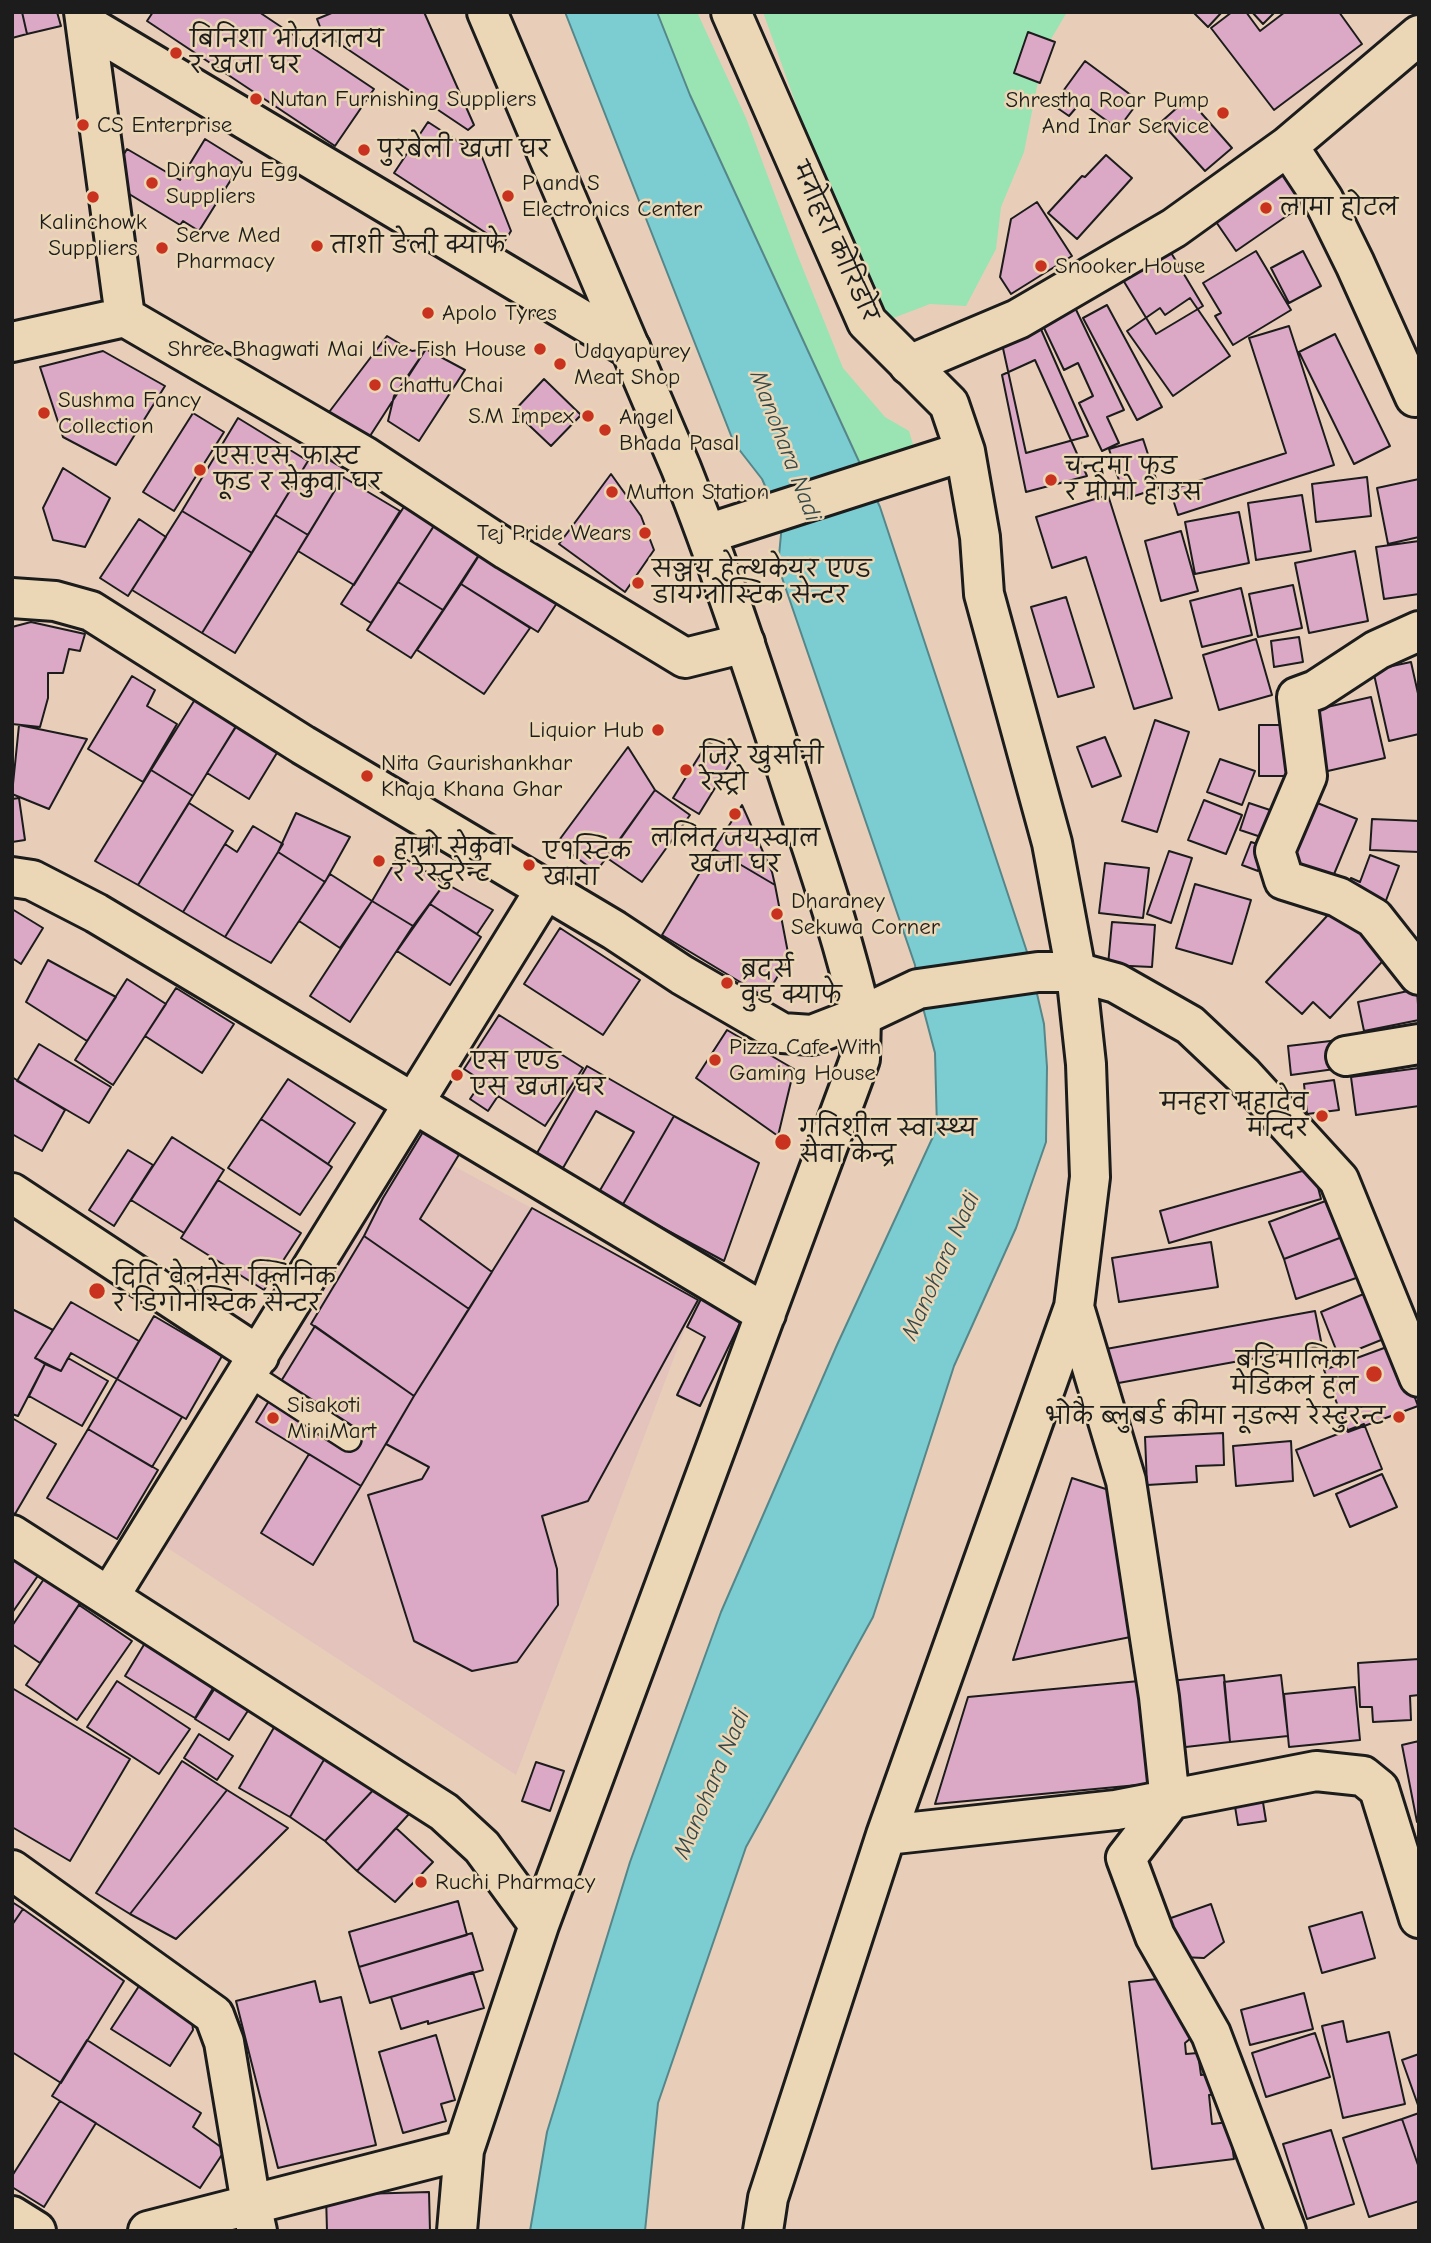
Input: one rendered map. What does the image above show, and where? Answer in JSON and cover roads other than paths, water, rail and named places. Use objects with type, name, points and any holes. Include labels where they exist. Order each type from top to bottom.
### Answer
[{"type":"street","points":[[457,2231],[464,2150],[539,1925],[860,1059],[861,1016],[852,975],[831,906],[745,643],[724,529],[631,349],[487,12]]},
{"type":"street","name":"मनोहरा कोरिडोर","points":[[731,12],[867,322],[948,404],[965,451],[980,537],[984,594],[1052,843],[1076,972],[1086,1064],[1090,1178],[1074,1307]]},
{"type":"street","points":[[86,18],[631,349]]},
{"type":"street","points":[[86,18],[125,317]]},
{"type":"street","points":[[909,365],[1018,319],[1174,228],[1288,146],[1419,35]]},
{"type":"street","points":[[1288,146],[1328,210],[1415,397]]},
{"type":"street","points":[[12,342],[125,317],[365,456],[507,550],[685,659],[745,643]]},
{"type":"street","points":[[724,529],[965,451]]},
{"type":"street","points":[[12,598],[55,601],[91,611],[303,745],[782,1033],[812,1035],[918,989],[1038,972],[1076,972],[1116,983],[1190,1025],[1243,1076],[1339,1180],[1419,1377]]},
{"type":"street","points":[[1416,966],[1374,918],[1338,897],[1284,880],[1275,851],[1307,776],[1297,697],[1316,690],[1377,650],[1419,631]]},
{"type":"street","points":[[12,877],[32,880],[96,913],[766,1314]]},
{"type":"street","points":[[109,1597],[545,890]]},
{"type":"street","points":[[1346,1056],[1419,1044]]},
{"type":"street","points":[[12,1193],[253,1365]]},
{"type":"street","points":[[1074,1307],[1126,1481],[1159,1697],[1170,1801],[1126,1858],[1155,1936],[1211,2034],[1286,2231]]},
{"type":"street","points":[[762,2231],[768,2198],[886,1835],[1074,1307]]},
{"type":"street","points":[[12,1535],[444,1812],[482,1847],[539,1925]]},
{"type":"street","points":[[886,1835],[1116,1810],[1316,1771],[1363,1776],[1379,1789],[1416,1894]]},
{"type":"street","points":[[12,1870],[214,2015],[224,2042],[254,2218]]},
{"type":"street","points":[[148,2231],[254,2218],[464,2150]]},
{"type":"street","points":[[12,2216],[36,2231]]},
{"type":"lane","points":[[253,1365],[349,1439]]},
{"type":"water","name":"Manohara Nadi","points":[[565,12],[657,12],[690,95],[880,507],[1028,955],[1044,1024],[1047,1067],[1046,1142],[1016,1228],[954,1366],[873,1617],[746,1847],[658,2103],[645,2231],[530,2231],[547,2132],[630,1862],[721,1612],[837,1345],[937,1128],[935,1053],[918,989],[915,965],[778,566],[782,524],[762,479],[734,443]]},
{"type":"place","name":"बिनिशा भोजनालय र खजा घर","points":[[176,53]]},
{"type":"place","name":"Nutan Furnishing Suppliers","points":[[256,99]]},
{"type":"place","name":"Shrestha Roar Pump And Inar Service","points":[[1223,113]]},
{"type":"place","name":"CS Enterprise","points":[[83,125]]},
{"type":"place","name":"पुरबेली खजा घर","points":[[364,150]]},
{"type":"place","name":"Dirghayu Egg Suppliers","points":[[152,183]]},
{"type":"place","name":"P and S Electronics Center","points":[[508,196]]},
{"type":"place","name":"Kalinchowk Suppliers","points":[[93,197]]},
{"type":"place","name":"लामा होटल","points":[[1266,208]]},
{"type":"place","name":"ताशी डेली क्याफे","points":[[317,246]]},
{"type":"place","name":"Serve Med Pharmacy","points":[[162,248]]},
{"type":"place","name":"Snooker House","points":[[1041,266]]},
{"type":"place","name":"Apolo Tyres","points":[[428,313]]},
{"type":"place","name":"Shree Bhagwati Mai Live Fish House","points":[[540,349]]},
{"type":"place","name":"Udayapurey Meat Shop","points":[[560,364]]},
{"type":"place","name":"Chattu Chai","points":[[375,385]]},
{"type":"place","name":"Sushma Fancy Collection","points":[[44,413]]},
{"type":"place","name":"S.M Impex","points":[[588,416]]},
{"type":"place","name":"Angel Bhada Pasal","points":[[605,430]]},
{"type":"place","name":"एस.एस. फास्ट फूड र सेकुवा घर","points":[[200,470]]},
{"type":"place","name":"चन्द्रमा फूड र मोमो हाउस","points":[[1051,480]]},
{"type":"place","name":"Mutton Station","points":[[612,492]]},
{"type":"place","name":"Tej Pride Wears","points":[[645,533]]},
{"type":"place","name":"सञ्जय हेल्थकेयर एण्ड डायग्नोस्टिक सेन्टर","points":[[638,583]]},
{"type":"place","name":"Liquior Hub","points":[[658,730]]},
{"type":"place","name":"जिरे खुर्सानी रेस्ट्रो","points":[[686,770]]},
{"type":"place","name":"Nita Gaurishankhar Khaja Khana Ghar","points":[[367,776]]},
{"type":"place","name":"ललित जयस्वाल खजा घर","points":[[735,814]]},
{"type":"place","name":"हाम्रो सेकुवा र रेस्टुरेन्ट","points":[[379,861]]},
{"type":"place","name":"ए१स्टिक खाना","points":[[529,865]]},
{"type":"place","name":"Dharaney Sekuwa Corner","points":[[777,914]]},
{"type":"place","name":"ब्रदर्स वुड क्याफे","points":[[727,983]]},
{"type":"place","name":"Pizza Cafe With Gaming House","points":[[715,1060]]},
{"type":"place","name":"एस एण्ड एस खजा घर","points":[[457,1075]]},
{"type":"place","name":"मनहरा महादेव मन्दिर","points":[[1322,1116]]},
{"type":"place","name":"गतिशील स्वास्थ्य सेवा केन्द्र","points":[[783,1142]]},
{"type":"place","name":"दिति वेलनेस क्लिनिक र डिगोनेस्टिक सेन्टर","points":[[97,1291]]},
{"type":"place","name":"बडिमालिका मेडिकल हल","points":[[1374,1374]]},
{"type":"place","name":"भोकै ब्लुबर्ड कीमा नूडल्स रेस्टुरन्ट","points":[[1399,1417]]},
{"type":"place","name":"Sisakoti MiniMart","points":[[273,1418]]},
{"type":"place","name":"Ruchi Pharmacy","points":[[421,1882]]}]
